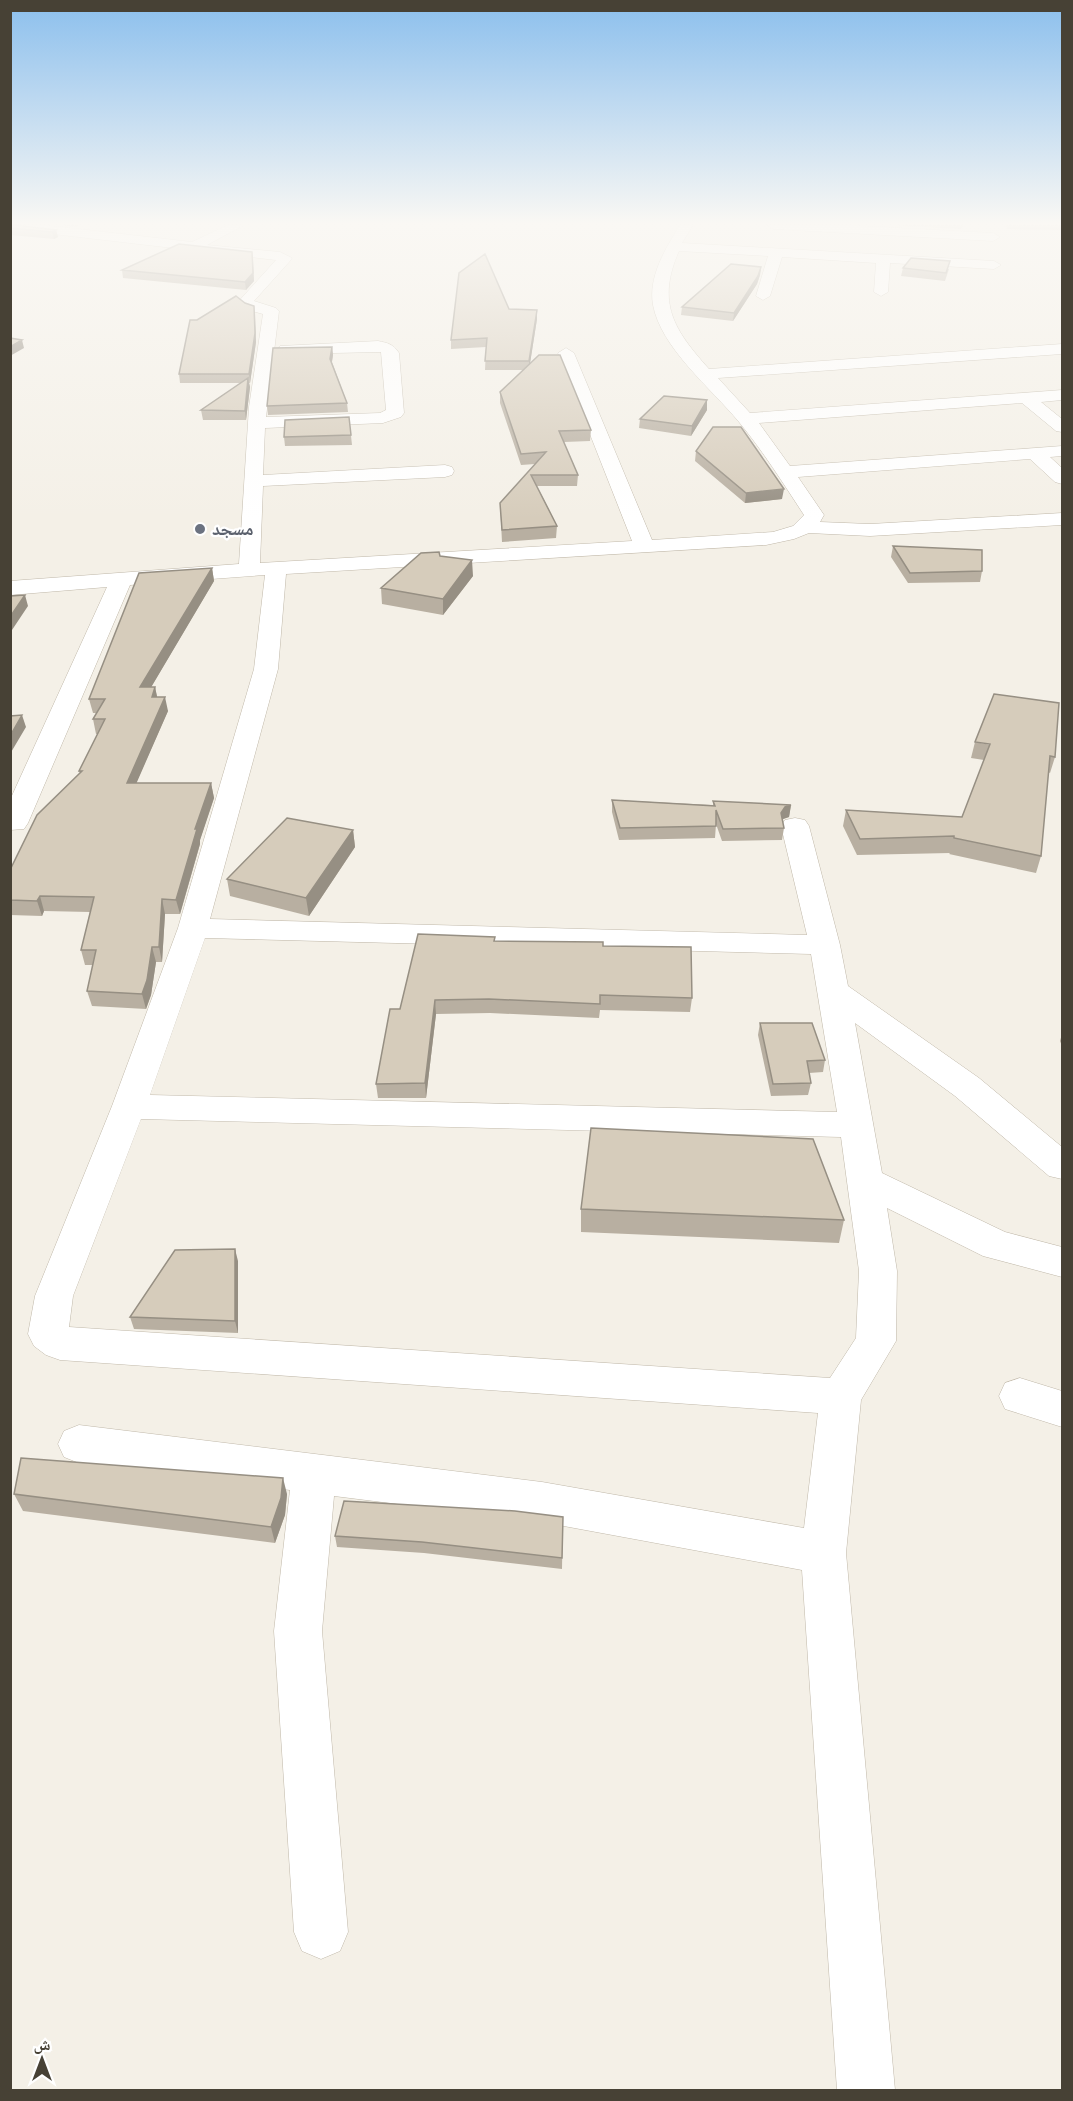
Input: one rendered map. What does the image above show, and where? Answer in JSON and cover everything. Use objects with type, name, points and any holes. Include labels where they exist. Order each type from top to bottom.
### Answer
[{"type":"street","points":[[268,323],[263,349],[254,481],[262,569],[266,669],[193,928],[129,1106],[54,1296],[48,1334],[60,1343],[841,1397]]},
{"type":"street","points":[[10,588],[122,578],[766,539],[793,535],[806,527],[814,515],[746,419],[678,342],[669,323]]},
{"type":"street","points":[[257,423],[383,418],[395,413],[391,353],[387,348],[378,346],[263,349]]},
{"type":"street","points":[[705,374],[1062,349]]},
{"type":"street","points":[[566,353],[644,546]]},
{"type":"street","points":[[1014,353],[1030,365]]},
{"type":"street","points":[[845,364],[860,379]]},
{"type":"street","points":[[1046,376],[1062,388]]},
{"type":"street","points":[[875,394],[890,408]]},
{"type":"street","points":[[746,419],[1062,395]]},
{"type":"street","points":[[1026,398],[1062,427]]},
{"type":"street","points":[[785,472],[1062,451]]},
{"type":"street","points":[[1034,453],[1062,477]]},
{"type":"street","points":[[254,481],[445,471]]},
{"type":"street","points":[[806,527],[870,530],[1062,519]]},
{"type":"street","points":[[14,822],[122,578]]},
{"type":"street","points":[[795,826],[825,945],[857,1125],[878,1271],[876,1341],[841,1397],[823,1553],[867,2091]]},
{"type":"street","points":[[193,928],[825,945]]},
{"type":"street","points":[[833,991],[967,1087],[1062,1166]]},
{"type":"street","points":[[129,1106],[171,1109],[857,1125]]},
{"type":"street","points":[[865,1181],[996,1245],[1062,1262]]},
{"type":"street","points":[[1020,1396],[1062,1409]]},
{"type":"street","points":[[79,1444],[542,1502],[823,1553]]},
{"type":"street","points":[[314,1473],[298,1631],[321,1932]]},
{"type":"building","points":[[189,323],[255,323],[249,374],[179,374]]},
{"type":"building","points":[[453,323],[535,323],[529,361],[485,361],[487,338],[451,340]]},
{"type":"building","points":[[10,338],[22,340],[10,347]]},
{"type":"building","points":[[332,347],[330,359],[347,403],[267,406],[273,348]]},
{"type":"building","points":[[539,355],[560,355],[591,430],[559,431],[578,475],[531,475],[557,526],[502,530],[500,503],[546,452],[521,454],[500,392]]},
{"type":"building","points":[[248,378],[245,411],[201,410]]},
{"type":"building","points":[[664,396],[707,400],[692,426],[640,419]]},
{"type":"building","points":[[349,417],[351,435],[284,437],[285,420]]},
{"type":"building","points":[[713,427],[741,427],[784,489],[746,493],[696,451]]},
{"type":"building","points":[[893,546],[982,550],[982,571],[910,573]]},
{"type":"building","points":[[439,552],[440,556],[472,560],[443,599],[381,588],[421,553]]},
{"type":"building","points":[[212,568],[140,687],[155,687],[152,697],[165,697],[127,783],[211,783],[195,829],[197,829],[176,900],[162,899],[159,947],[152,947],[147,980],[142,994],[87,991],[96,950],[81,950],[94,897],[40,896],[37,901],[10,900],[10,870],[37,815],[82,771],[79,771],[105,719],[93,719],[105,699],[89,699],[139,573]]},
{"type":"building","points":[[25,595],[10,617],[10,596]]},
{"type":"building","points":[[994,694],[1059,703],[1055,757],[1050,756],[1041,856],[954,838],[954,836],[860,839],[846,810],[962,817],[990,744],[975,742]]},
{"type":"building","points":[[22,715],[10,736],[10,716]]},
{"type":"building","points":[[612,800],[715,806],[713,801],[791,805],[785,807],[781,813],[784,828],[723,829],[716,810],[716,826],[620,828]]},
{"type":"building","points":[[287,818],[353,830],[306,898],[227,879]]},
{"type":"building","points":[[418,934],[495,937],[494,941],[603,942],[603,946],[691,947],[692,998],[600,995],[600,1004],[489,999],[435,1000],[425,1083],[376,1084],[390,1009],[400,1009]]},
{"type":"building","points":[[760,1023],[812,1023],[825,1060],[807,1061],[811,1083],[773,1084]]},
{"type":"building","points":[[591,1128],[813,1139],[844,1220],[581,1209]]},
{"type":"building","points":[[235,1249],[235,1321],[130,1317],[175,1250]]},
{"type":"building","points":[[21,1458],[283,1478],[281,1498],[271,1527],[14,1494]]},
{"type":"building","points":[[344,1501],[515,1511],[563,1517],[562,1558],[422,1542],[335,1536]]},
{"type":"place","name":"مسجد","points":[[200,529]]}]
